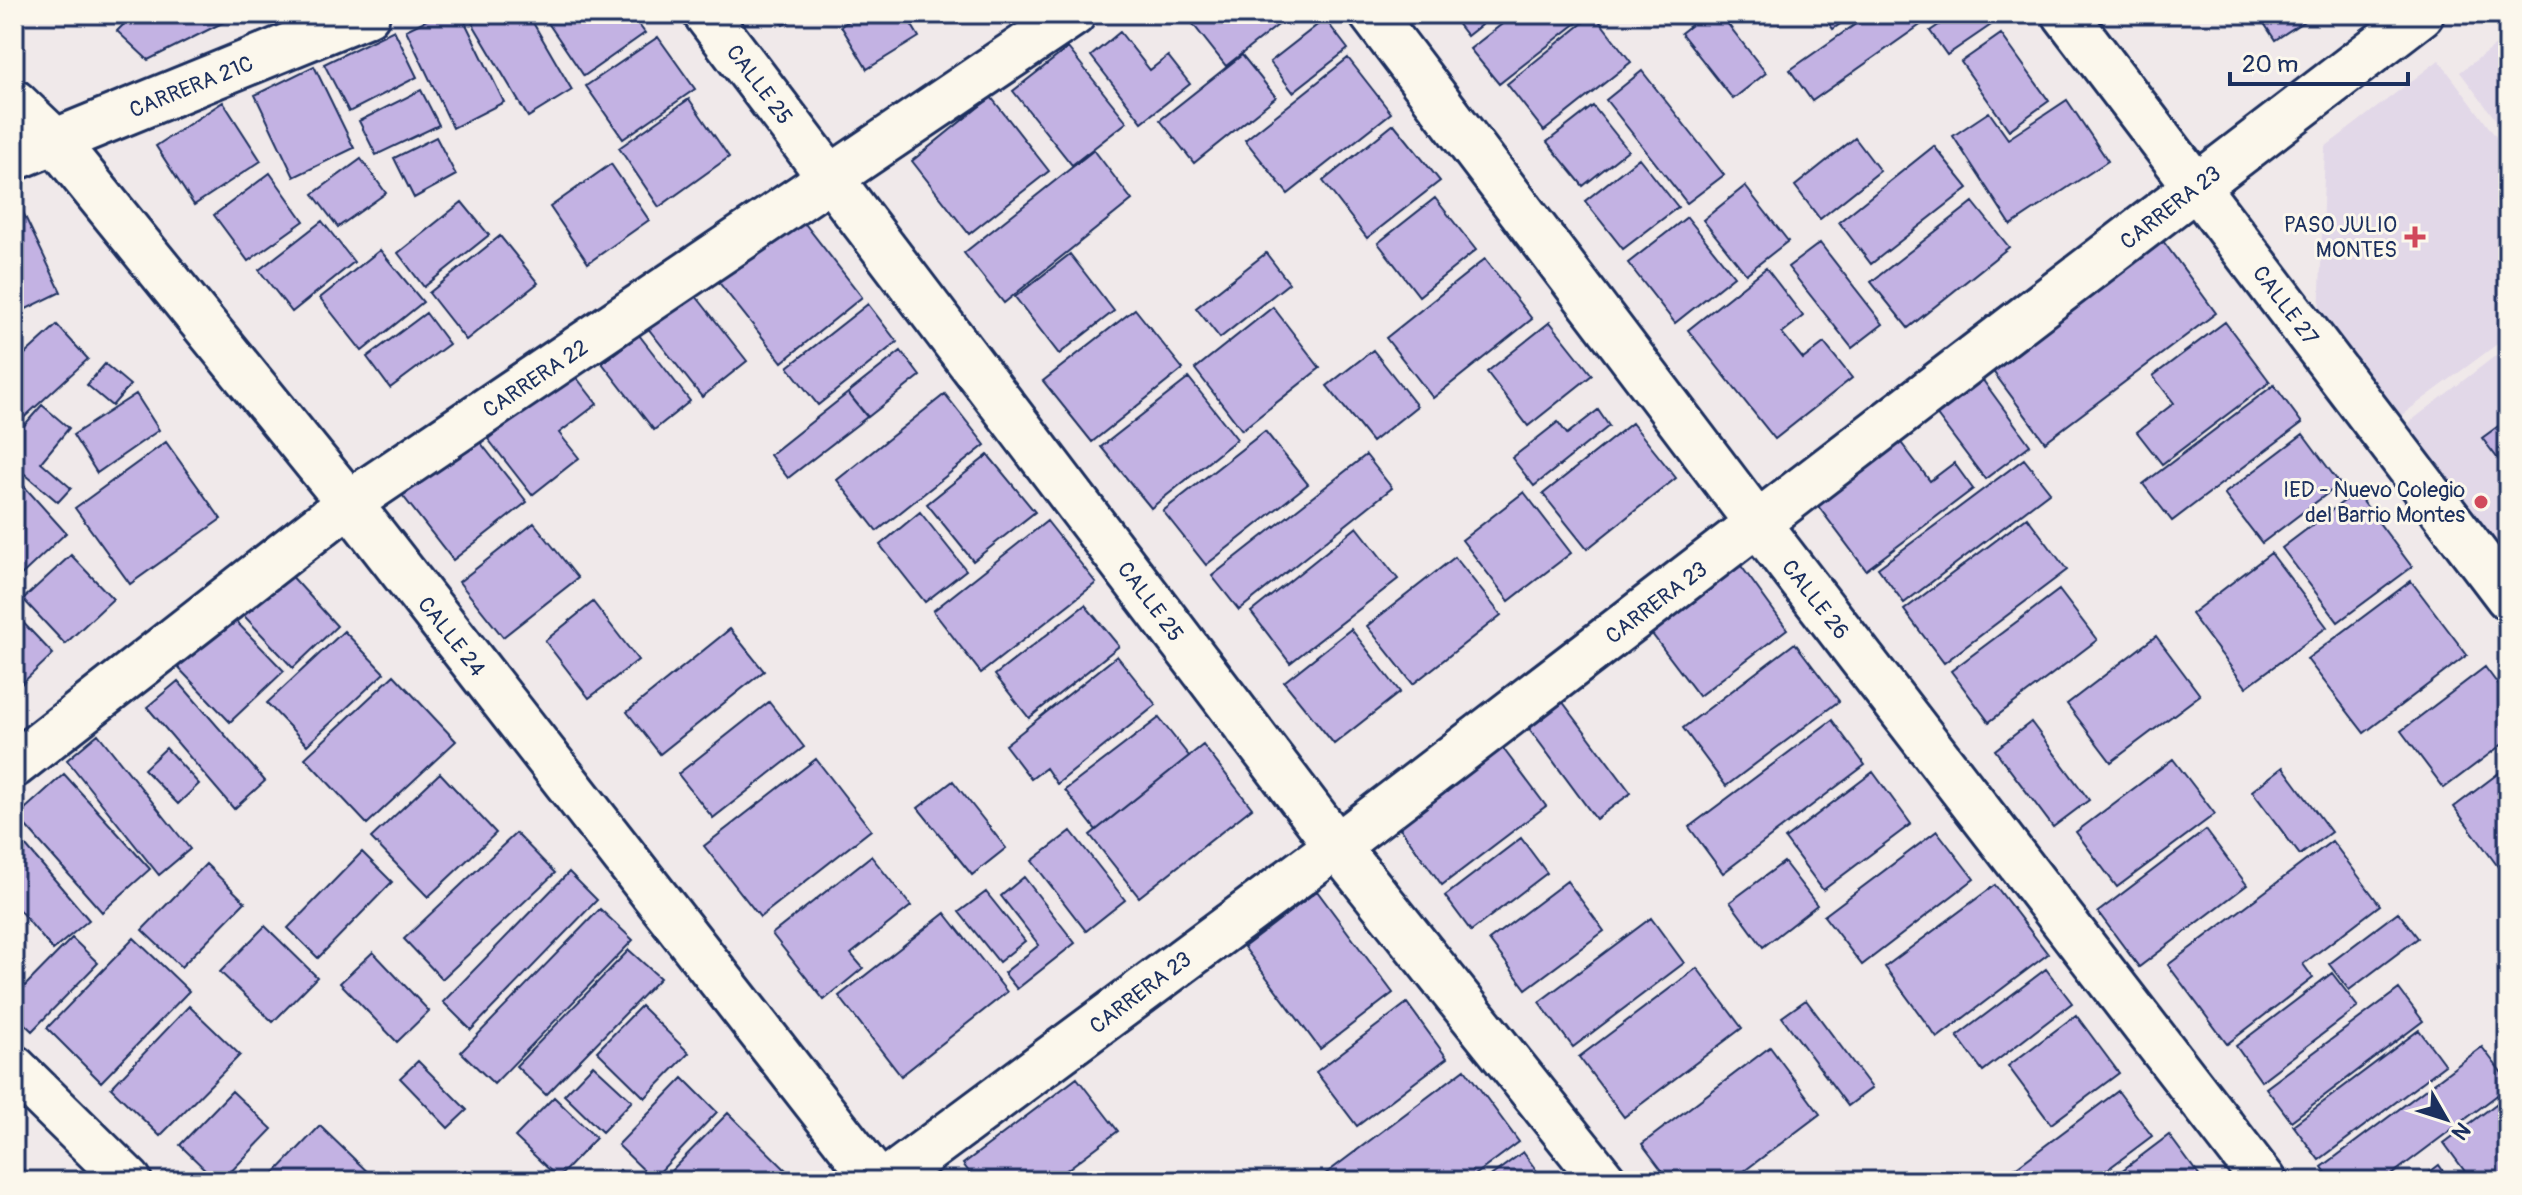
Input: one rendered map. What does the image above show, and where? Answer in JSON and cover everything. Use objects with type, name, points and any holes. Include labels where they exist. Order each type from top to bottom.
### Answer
[{"type":"street","name":"CARRERA 21C","points":[[14,158],[367,14]]},
{"type":"street","name":"CALLE 25","points":[[706,14],[1337,846],[1604,1181]]},
{"type":"street","name":"CARRERA 22","points":[[14,765],[349,503],[832,180],[1073,14]]},
{"type":"street","name":"CALLE 26","points":[[1372,14],[1758,524],[2264,1181]]},
{"type":"street","name":"CALLE 27","points":[[2065,14],[2508,597]]},
{"type":"street","name":"CARRERA 23","points":[[886,1181],[1337,846],[2421,14]]},
{"type":"street","name":"CALLE 24","points":[[14,102],[55,141],[349,503],[877,1181]]},
{"type":"street","points":[[14,1068],[129,1181]]},
{"type":"shaded area","points":[[2508,36],[2508,136],[2460,72]]},
{"type":"shaded area","name":"PASO JULIO MONTES","points":[[2439,60],[2508,153],[2508,336],[2391,423],[2319,320],[2325,147]]},
{"type":"shaded area","name":"IED - Nuevo Colegio del Barrio Montes","points":[[2508,346],[2508,574],[2398,431]]},
{"type":"building","points":[[105,14],[124,14],[120,22]]},
{"type":"building","points":[[134,14],[240,14],[148,60],[117,31]]},
{"type":"building","points":[[439,14],[461,14],[504,102],[453,128],[406,30]]},
{"type":"building","points":[[467,14],[528,14],[572,90],[528,117]]},
{"type":"building","points":[[542,14],[631,14],[645,33],[584,76]]},
{"type":"building","points":[[777,14],[803,14],[783,25]]},
{"type":"building","points":[[860,14],[905,14],[919,37],[867,69],[841,26]]},
{"type":"building","points":[[1185,14],[1292,14],[1226,66]]},
{"type":"building","points":[[1450,14],[1495,14],[1467,36]]},
{"type":"building","points":[[1515,14],[1588,14],[1499,84],[1470,49]]},
{"type":"building","points":[[1594,14],[1631,62],[1544,131],[1507,84]]},
{"type":"building","points":[[1705,14],[1720,14],[1766,73],[1733,99],[1681,33]]},
{"type":"building","points":[[1822,14],[1854,14],[1833,29]]},
{"type":"building","points":[[1870,14],[1936,14],[1812,101],[1790,70]]},
{"type":"building","points":[[1955,14],[1984,14],[1991,25],[1947,55],[1930,31]]},
{"type":"building","points":[[2258,14],[2315,14],[2275,40]]},
{"type":"building","points":[[1325,19],[1348,49],[1293,92],[1270,62]]},
{"type":"building","points":[[394,30],[417,77],[349,112],[324,64]]},
{"type":"building","points":[[1120,32],[1150,70],[1168,56],[1190,84],[1142,122],[1091,56]]},
{"type":"building","points":[[2001,34],[2049,101],[2009,130],[1961,62]]},
{"type":"building","points":[[658,37],[695,89],[623,139],[586,86]]},
{"type":"building","points":[[1068,48],[1127,122],[1072,165],[1013,91]]},
{"type":"building","points":[[1242,55],[1276,97],[1194,163],[1160,120]]},
{"type":"building","points":[[1348,58],[1391,113],[1288,194],[1245,140]]},
{"type":"building","points":[[314,66],[354,148],[294,177],[255,95]]},
{"type":"building","points":[[1642,71],[1724,175],[1687,203],[1606,100]]},
{"type":"building","points":[[421,90],[439,125],[376,155],[359,121]]},
{"type":"building","points":[[991,97],[1049,171],[969,234],[912,161]]},
{"type":"building","points":[[689,99],[729,157],[659,207],[619,148]]},
{"type":"building","points":[[2067,100],[2108,161],[2011,225],[1953,136],[1989,112],[2008,139]]},
{"type":"building","points":[[223,102],[261,161],[194,205],[156,146]]},
{"type":"building","points":[[1593,106],[1628,150],[1583,186],[1547,142]]},
{"type":"building","points":[[1394,124],[1440,181],[1367,238],[1323,181]]},
{"type":"building","points":[[436,137],[456,175],[414,198],[394,158]]},
{"type":"building","points":[[1855,138],[1880,171],[1820,219],[1795,186]]},
{"type":"building","points":[[1934,146],[1968,188],[1871,264],[1839,222]]},
{"type":"building","points":[[1094,150],[1132,200],[1004,303],[964,253]]},
{"type":"building","points":[[1639,158],[1678,207],[1623,249],[1585,201]]},
{"type":"building","points":[[361,159],[386,193],[338,227],[313,194]]},
{"type":"building","points":[[611,164],[649,220],[588,263],[550,207]]},
{"type":"building","points":[[270,173],[304,221],[248,261],[214,215]]},
{"type":"building","points":[[1745,186],[1788,241],[1746,274],[1703,220]]},
{"type":"building","points":[[1435,198],[1476,250],[1419,296],[1378,243]]},
{"type":"building","points":[[462,202],[489,235],[424,287],[398,253]]},
{"type":"building","points":[[1973,202],[2009,247],[1908,328],[1871,282]]},
{"type":"building","points":[[20,206],[61,292],[14,315],[14,209]]},
{"type":"building","points":[[799,216],[862,297],[782,362],[717,280]]},
{"type":"building","points":[[1687,217],[1734,276],[1675,323],[1628,263]]},
{"type":"building","points":[[322,221],[354,262],[292,312],[259,270]]},
{"type":"building","points":[[500,236],[538,283],[466,340],[429,293]]},
{"type":"building","points":[[2163,241],[2216,313],[2045,442],[1992,370]]},
{"type":"building","points":[[1820,243],[1883,324],[1852,348],[1788,267]]},
{"type":"building","points":[[380,250],[423,302],[362,351],[320,298]]},
{"type":"building","points":[[1266,253],[1289,283],[1220,338],[1196,308]]},
{"type":"building","points":[[1070,254],[1114,311],[1059,354],[1015,297]]},
{"type":"building","points":[[1485,259],[1532,319],[1433,398],[1386,338]]},
{"type":"building","points":[[1766,268],[1803,316],[1782,333],[1803,359],[1824,343],[1852,378],[1775,439],[1688,330]]},
{"type":"building","points":[[692,291],[747,361],[702,397],[647,327]]},
{"type":"building","points":[[868,304],[897,342],[818,405],[788,367]]},
{"type":"building","points":[[1273,307],[1320,368],[1242,430],[1195,369]]},
{"type":"building","points":[[1135,309],[1183,369],[1092,442],[1043,381]]},
{"type":"building","points":[[426,313],[449,344],[390,388],[367,357]]},
{"type":"building","points":[[1550,322],[1592,375],[1528,426],[1487,372]]},
{"type":"building","points":[[2225,322],[2270,382],[2162,464],[2137,432],[2174,403],[2153,376]]},
{"type":"building","points":[[57,325],[88,359],[18,423],[14,418],[14,364]]},
{"type":"building","points":[[639,335],[690,401],[654,430],[602,363]]},
{"type":"building","points":[[1373,350],[1417,406],[1372,442],[1327,386]]},
{"type":"building","points":[[901,351],[920,376],[868,417],[848,393]]},
{"type":"building","points":[[105,364],[130,385],[112,406],[87,385]]},
{"type":"building","points":[[573,373],[597,404],[559,433],[579,458],[532,495],[488,439]]},
{"type":"building","points":[[1189,378],[1237,439],[1151,508],[1101,447]]},
{"type":"building","points":[[1982,379],[2030,445],[1985,479],[1936,414]]},
{"type":"building","points":[[2274,385],[2302,423],[2172,521],[2143,484]]},
{"type":"building","points":[[848,393],[867,417],[788,478],[770,455]]},
{"type":"building","points":[[136,394],[159,430],[97,473],[73,435]]},
{"type":"building","points":[[945,394],[985,445],[877,531],[837,480]]},
{"type":"building","points":[[42,405],[69,428],[41,462],[71,488],[58,502],[14,465],[14,437]]},
{"type":"building","points":[[1598,410],[1609,426],[1534,486],[1512,458],[1558,422],[1567,434]]},
{"type":"building","points":[[2508,419],[2508,472],[2482,438]]},
{"type":"building","points":[[1632,423],[1676,478],[1587,549],[1543,494]]},
{"type":"building","points":[[1265,431],[1308,484],[1206,565],[1163,511]]},
{"type":"building","points":[[473,433],[527,502],[453,560],[399,491]]},
{"type":"building","points":[[2303,434],[2340,484],[2262,543],[2224,494]]},
{"type":"building","points":[[1896,436],[1930,481],[1954,463],[1973,489],[1866,570],[1812,498]]},
{"type":"building","points":[[166,442],[221,519],[130,584],[75,508]]},
{"type":"building","points":[[988,455],[1035,512],[973,561],[927,504]]},
{"type":"building","points":[[1366,455],[1392,488],[1239,610],[1212,576]]},
{"type":"building","points":[[2024,459],[2050,492],[1904,603],[1878,568]]},
{"type":"building","points":[[22,484],[66,533],[16,580],[14,491]]},
{"type":"building","points":[[1524,492],[1571,553],[1509,601],[1462,540]]},
{"type":"building","points":[[2356,492],[2412,567],[2338,622],[2282,548]]},
{"type":"building","points":[[920,512],[966,570],[925,602],[880,545]]},
{"type":"building","points":[[2027,517],[2067,570],[1944,663],[1904,610]]},
{"type":"building","points":[[1047,521],[1096,583],[981,673],[933,611]]},
{"type":"building","points":[[534,523],[578,578],[503,637],[459,582]]},
{"type":"building","points":[[1357,527],[1398,579],[1290,663],[1251,612]]},
{"type":"building","points":[[2271,553],[2327,627],[2246,687],[2191,614]]},
{"type":"building","points":[[71,555],[113,599],[65,644],[23,599]]},
{"type":"building","points":[[1455,557],[1501,615],[1413,684],[1367,626]]},
{"type":"building","points":[[279,562],[337,626],[293,668],[233,604]]},
{"type":"building","points":[[1739,563],[1787,629],[1699,696],[1649,630]]},
{"type":"building","points":[[2411,581],[2467,655],[2364,733],[2307,659]]},
{"type":"building","points":[[2059,590],[2097,640],[1989,722],[1951,671]]},
{"type":"building","points":[[593,602],[638,660],[589,698],[545,641]]},
{"type":"building","points":[[1085,605],[1119,646],[1029,718],[995,675]]},
{"type":"building","points":[[225,610],[284,671],[230,722],[171,660]]},
{"type":"building","points":[[14,613],[53,654],[14,691]]},
{"type":"building","points":[[730,629],[764,671],[660,754],[627,712]]},
{"type":"building","points":[[1351,629],[1400,692],[1334,744],[1284,682]]},
{"type":"building","points":[[344,631],[384,673],[307,745],[267,703]]},
{"type":"building","points":[[2156,636],[2200,695],[2111,762],[2067,704]]},
{"type":"building","points":[[1795,643],[1839,701],[1726,786],[1683,728]]},
{"type":"building","points":[[1117,656],[1156,705],[1057,784],[1046,768],[1031,779],[1005,745]]},
{"type":"building","points":[[2485,667],[2508,698],[2508,740],[2444,788],[2401,731]]},
{"type":"building","points":[[394,675],[456,741],[367,824],[305,758]]},
{"type":"building","points":[[178,681],[265,781],[234,809],[147,707]]},
{"type":"building","points":[[1562,701],[1631,793],[1596,819],[1528,727]]},
{"type":"building","points":[[769,702],[804,747],[713,818],[678,774]]},
{"type":"building","points":[[1159,718],[1189,756],[1096,830],[1065,790]]},
{"type":"building","points":[[1832,720],[1865,765],[1723,873],[1689,827]]},
{"type":"building","points":[[2031,722],[2089,800],[2053,827],[1995,750]]},
{"type":"building","points":[[98,734],[190,849],[159,875],[67,760]]},
{"type":"building","points":[[1499,743],[1546,806],[1442,885],[1395,821]]},
{"type":"building","points":[[1203,745],[1252,808],[1139,897],[1090,835]]},
{"type":"building","points":[[166,748],[199,784],[178,804],[144,769]]},
{"type":"building","points":[[816,759],[871,830],[760,917],[704,846]]},
{"type":"building","points":[[2173,759],[2215,814],[2117,887],[2076,832]]},
{"type":"building","points":[[2508,766],[2508,862],[2499,868],[2454,807]]},
{"type":"building","points":[[2283,767],[2331,832],[2300,855],[2252,791]]},
{"type":"building","points":[[1873,772],[1911,824],[1823,890],[1785,839]]},
{"type":"building","points":[[440,773],[496,833],[428,897],[371,838]]},
{"type":"building","points":[[64,774],[150,869],[102,912],[17,816]]},
{"type":"building","points":[[953,781],[1006,848],[972,875],[918,808]]},
{"type":"building","points":[[2206,830],[2247,885],[2139,967],[2098,912]]},
{"type":"building","points":[[1071,831],[1125,900],[1086,931],[1032,861]]},
{"type":"building","points":[[1937,831],[1974,879],[1862,965],[1824,916]]},
{"type":"building","points":[[14,832],[89,920],[53,950],[14,904]]},
{"type":"building","points":[[516,833],[555,873],[442,979],[404,939]]},
{"type":"building","points":[[1521,838],[1547,873],[1471,931],[1445,896]]},
{"type":"building","points":[[2332,841],[2380,905],[2303,964],[2313,978],[2227,1044],[2168,965]]},
{"type":"building","points":[[362,852],[392,882],[318,958],[288,928]]},
{"type":"building","points":[[871,856],[911,906],[851,954],[863,968],[824,1000],[772,934]]},
{"type":"building","points":[[1784,862],[1817,905],[1763,947],[1730,902]]},
{"type":"building","points":[[206,864],[245,902],[181,967],[142,930]]},
{"type":"building","points":[[569,872],[597,900],[471,1030],[443,1002]]},
{"type":"building","points":[[1024,877],[1075,943],[1017,989],[1004,973],[1039,945],[1001,896]]},
{"type":"building","points":[[1567,881],[1604,931],[1526,989],[1489,940]]},
{"type":"building","points":[[1995,885],[2048,954],[1937,1038],[1885,967]]},
{"type":"building","points":[[1317,891],[1393,993],[1320,1049],[1244,947]]},
{"type":"building","points":[[986,892],[1025,941],[999,962],[959,912]]},
{"type":"building","points":[[600,909],[633,940],[494,1084],[461,1052]]},
{"type":"building","points":[[2398,912],[2418,938],[2349,990],[2329,964]]},
{"type":"building","points":[[945,913],[1007,992],[901,1076],[839,996]]},
{"type":"building","points":[[1651,918],[1684,963],[1573,1047],[1539,1002]]},
{"type":"building","points":[[265,926],[317,977],[273,1022],[220,972]]},
{"type":"building","points":[[72,938],[98,963],[32,1031],[14,1014],[14,997]]},
{"type":"building","points":[[134,938],[189,991],[101,1082],[47,1028]]},
{"type":"building","points":[[629,950],[660,978],[546,1095],[516,1066]]},
{"type":"building","points":[[373,952],[429,1011],[397,1042],[340,983]]},
{"type":"building","points":[[1697,968],[1742,1028],[1624,1117],[1579,1057]]},
{"type":"building","points":[[2046,969],[2072,1003],[1983,1071],[1957,1036]]},
{"type":"building","points":[[2332,973],[2358,1007],[2261,1081],[2236,1046]]},
{"type":"building","points":[[2399,989],[2423,1021],[2291,1121],[2266,1088]]},
{"type":"building","points":[[1806,1000],[1872,1088],[1848,1106],[1782,1017]]},
{"type":"building","points":[[1407,1003],[1447,1058],[1357,1126],[1316,1072]]},
{"type":"building","points":[[189,1006],[240,1055],[160,1136],[111,1088]]},
{"type":"building","points":[[641,1006],[689,1053],[645,1098],[597,1051]]},
{"type":"building","points":[[2076,1015],[2119,1073],[2051,1124],[2008,1066]]},
{"type":"building","points":[[2419,1030],[2445,1065],[2319,1160],[2293,1125]]},
{"type":"building","points":[[1770,1047],[1820,1114],[1731,1181],[1670,1181],[1642,1144]]},
{"type":"building","points":[[2482,1047],[2508,1081],[2508,1087],[2383,1181],[2332,1181],[2322,1167]]},
{"type":"building","points":[[418,1061],[467,1110],[448,1128],[400,1078]]},
{"type":"building","points":[[593,1065],[632,1101],[602,1132],[564,1095]]},
{"type":"building","points":[[1465,1069],[1519,1142],[1467,1181],[1316,1181]]},
{"type":"building","points":[[683,1078],[717,1112],[653,1179],[618,1145]]},
{"type":"building","points":[[1077,1078],[1118,1131],[1052,1181],[976,1181],[963,1164]]},
{"type":"building","points":[[232,1091],[272,1129],[222,1181],[217,1181],[180,1145]]},
{"type":"building","points":[[2118,1091],[2152,1136],[2092,1181],[1998,1181]]},
{"type":"building","points":[[2508,1095],[2508,1181],[2472,1181],[2444,1143]]},
{"type":"building","points":[[554,1097],[596,1138],[558,1178],[515,1137]]},
{"type":"building","points":[[728,1113],[791,1175],[785,1181],[661,1181]]},
{"type":"building","points":[[320,1126],[376,1180],[267,1181]]},
{"type":"building","points":[[2169,1135],[2203,1181],[2108,1181]]},
{"type":"building","points":[[1523,1152],[1544,1181],[1484,1181]]},
{"type":"building","points":[[14,1161],[35,1181],[14,1181]]},
{"type":"building","points":[[2439,1165],[2450,1181],[2418,1181]]},
{"type":"building","points":[[620,1170],[631,1181],[609,1181]]},
{"type":"building","points":[[1086,1173],[1092,1181],[1076,1181]]},
{"type":"place","name":"PASO JULIO MONTES","points":[[2415,237]]},
{"type":"place","name":"IED - Nuevo Colegio del Barrio Montes","points":[[2481,502]]}]
